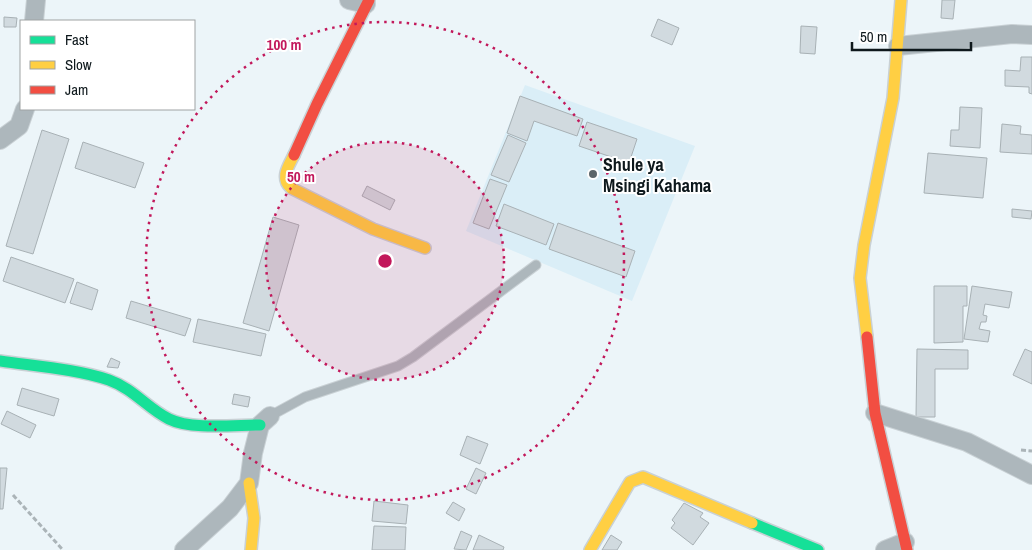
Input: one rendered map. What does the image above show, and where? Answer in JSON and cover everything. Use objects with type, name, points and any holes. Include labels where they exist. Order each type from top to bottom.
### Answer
[{"type":"street","points":[[34,20],[36,0]]},
{"type":"street","points":[[348,0],[368,2],[317,104],[285,174],[285,180],[287,186],[293,190],[373,230],[425,248]]},
{"type":"street","points":[[885,550],[906,546],[875,413],[860,278],[864,244],[893,98],[901,0]]},
{"type":"street","points":[[898,46],[1012,34],[1032,35]]},
{"type":"street","points":[[0,140],[19,126],[25,110]]},
{"type":"street","points":[[0,361],[91,375],[108,380],[125,387],[169,419],[181,423],[193,425],[265,420],[253,452],[249,483],[254,518],[251,550]]},
{"type":"street","points":[[875,413],[967,442],[1032,475]]},
{"type":"street","points":[[590,550],[630,482],[643,477],[818,550]]},
{"type":"street","points":[[184,550],[230,508],[249,483]]},
{"type":"lane","points":[[265,420],[314,393],[398,366],[414,357],[536,265]]},
{"type":"path","points":[[13,495],[63,550]]},
{"type":"shaded area","points":[[525,85],[695,146],[632,301],[466,231]]},
{"type":"building","points":[[942,0],[955,0],[953,19],[941,18]]},
{"type":"building","points":[[4,17],[17,18],[16,27],[4,27]]},
{"type":"building","points":[[658,19],[679,28],[672,45],[651,36]]},
{"type":"building","points":[[801,26],[817,27],[815,54],[800,53]]},
{"type":"building","points":[[1021,57],[1032,57],[1032,94],[1029,93],[1029,87],[1005,86],[1005,70],[1020,71]]},
{"type":"building","points":[[520,96],[583,119],[577,136],[534,121],[527,141],[507,133]]},
{"type":"building","points":[[960,107],[982,108],[980,148],[950,146],[951,130],[959,130]]},
{"type":"building","points":[[587,122],[637,139],[629,163],[579,146]]},
{"type":"building","points":[[1002,124],[1021,126],[1020,134],[1032,135],[1032,154],[1000,152]]},
{"type":"building","points":[[42,130],[69,139],[33,254],[6,246]]},
{"type":"building","points":[[508,135],[526,143],[509,182],[491,175]]},
{"type":"building","points":[[83,142],[144,163],[135,188],[75,168]]},
{"type":"building","points":[[928,153],[987,158],[983,198],[924,193]]},
{"type":"building","points":[[490,179],[507,185],[489,229],[473,223]]},
{"type":"building","points":[[367,186],[395,200],[390,210],[362,196]]},
{"type":"building","points":[[504,204],[554,224],[546,245],[496,226]]},
{"type":"building","points":[[1012,209],[1032,211],[1031,219],[1012,217]]},
{"type":"building","points":[[273,217],[299,225],[269,331],[243,323]]},
{"type":"building","points":[[558,223],[635,251],[626,277],[549,249]]},
{"type":"building","points":[[11,257],[74,279],[65,303],[3,281]]},
{"type":"building","points":[[77,282],[98,290],[92,310],[70,303]]},
{"type":"building","points":[[934,286],[967,286],[967,306],[963,306],[963,342],[934,343]]},
{"type":"building","points":[[972,286],[1012,292],[1009,308],[985,304],[983,315],[987,316],[986,322],[981,322],[979,329],[990,331],[988,342],[964,339]]},
{"type":"building","points":[[131,301],[191,319],[185,336],[126,318]]},
{"type":"building","points":[[198,319],[266,334],[261,356],[193,342]]},
{"type":"building","points":[[917,349],[968,350],[968,369],[935,369],[935,417],[916,417]]},
{"type":"building","points":[[1025,349],[1032,352],[1032,384],[1013,375]]},
{"type":"building","points":[[111,358],[120,362],[118,368],[107,367]]},
{"type":"building","points":[[22,388],[59,399],[54,416],[17,405]]},
{"type":"building","points":[[234,394],[250,397],[248,407],[232,404]]},
{"type":"building","points":[[7,411],[36,425],[30,438],[1,424]]},
{"type":"building","points":[[467,436],[488,444],[480,464],[460,455]]},
{"type":"building","points":[[0,468],[7,468],[3,509],[0,509]]},
{"type":"building","points":[[476,468],[486,473],[476,494],[466,489]]},
{"type":"building","points":[[374,501],[408,505],[406,524],[372,521]]},
{"type":"building","points":[[453,502],[465,509],[459,521],[446,513]]},
{"type":"building","points":[[684,503],[703,513],[700,517],[709,523],[693,545],[671,528],[675,523],[672,520]]},
{"type":"building","points":[[374,526],[406,527],[405,550],[372,550]]},
{"type":"building","points":[[461,531],[472,536],[466,550],[454,549]]},
{"type":"building","points":[[479,535],[504,547],[503,550],[473,550]]},
{"type":"building","points":[[611,535],[622,542],[617,550],[602,550]]},
{"type":"traffic: fast","points":[[0,361],[69,370],[109,380],[126,388],[161,415],[189,425],[260,425]]},
{"type":"traffic: fast","points":[[752,523],[818,550]]},
{"type":"traffic: slow","points":[[867,337],[860,278],[864,245],[893,98],[901,0]]},
{"type":"traffic: slow","points":[[294,155],[286,172],[286,180],[291,188],[373,229],[425,248]]},
{"type":"traffic: slow","points":[[590,550],[630,482],[643,477],[752,523]]},
{"type":"traffic: slow","points":[[249,483],[254,518],[251,550]]},
{"type":"traffic: jam","points":[[294,155],[317,104],[369,0]]},
{"type":"traffic: jam","points":[[867,337],[875,413],[907,550]]},
{"type":"place","name":"Shule ya Msingi Kahama","points":[[593,174]]}]
